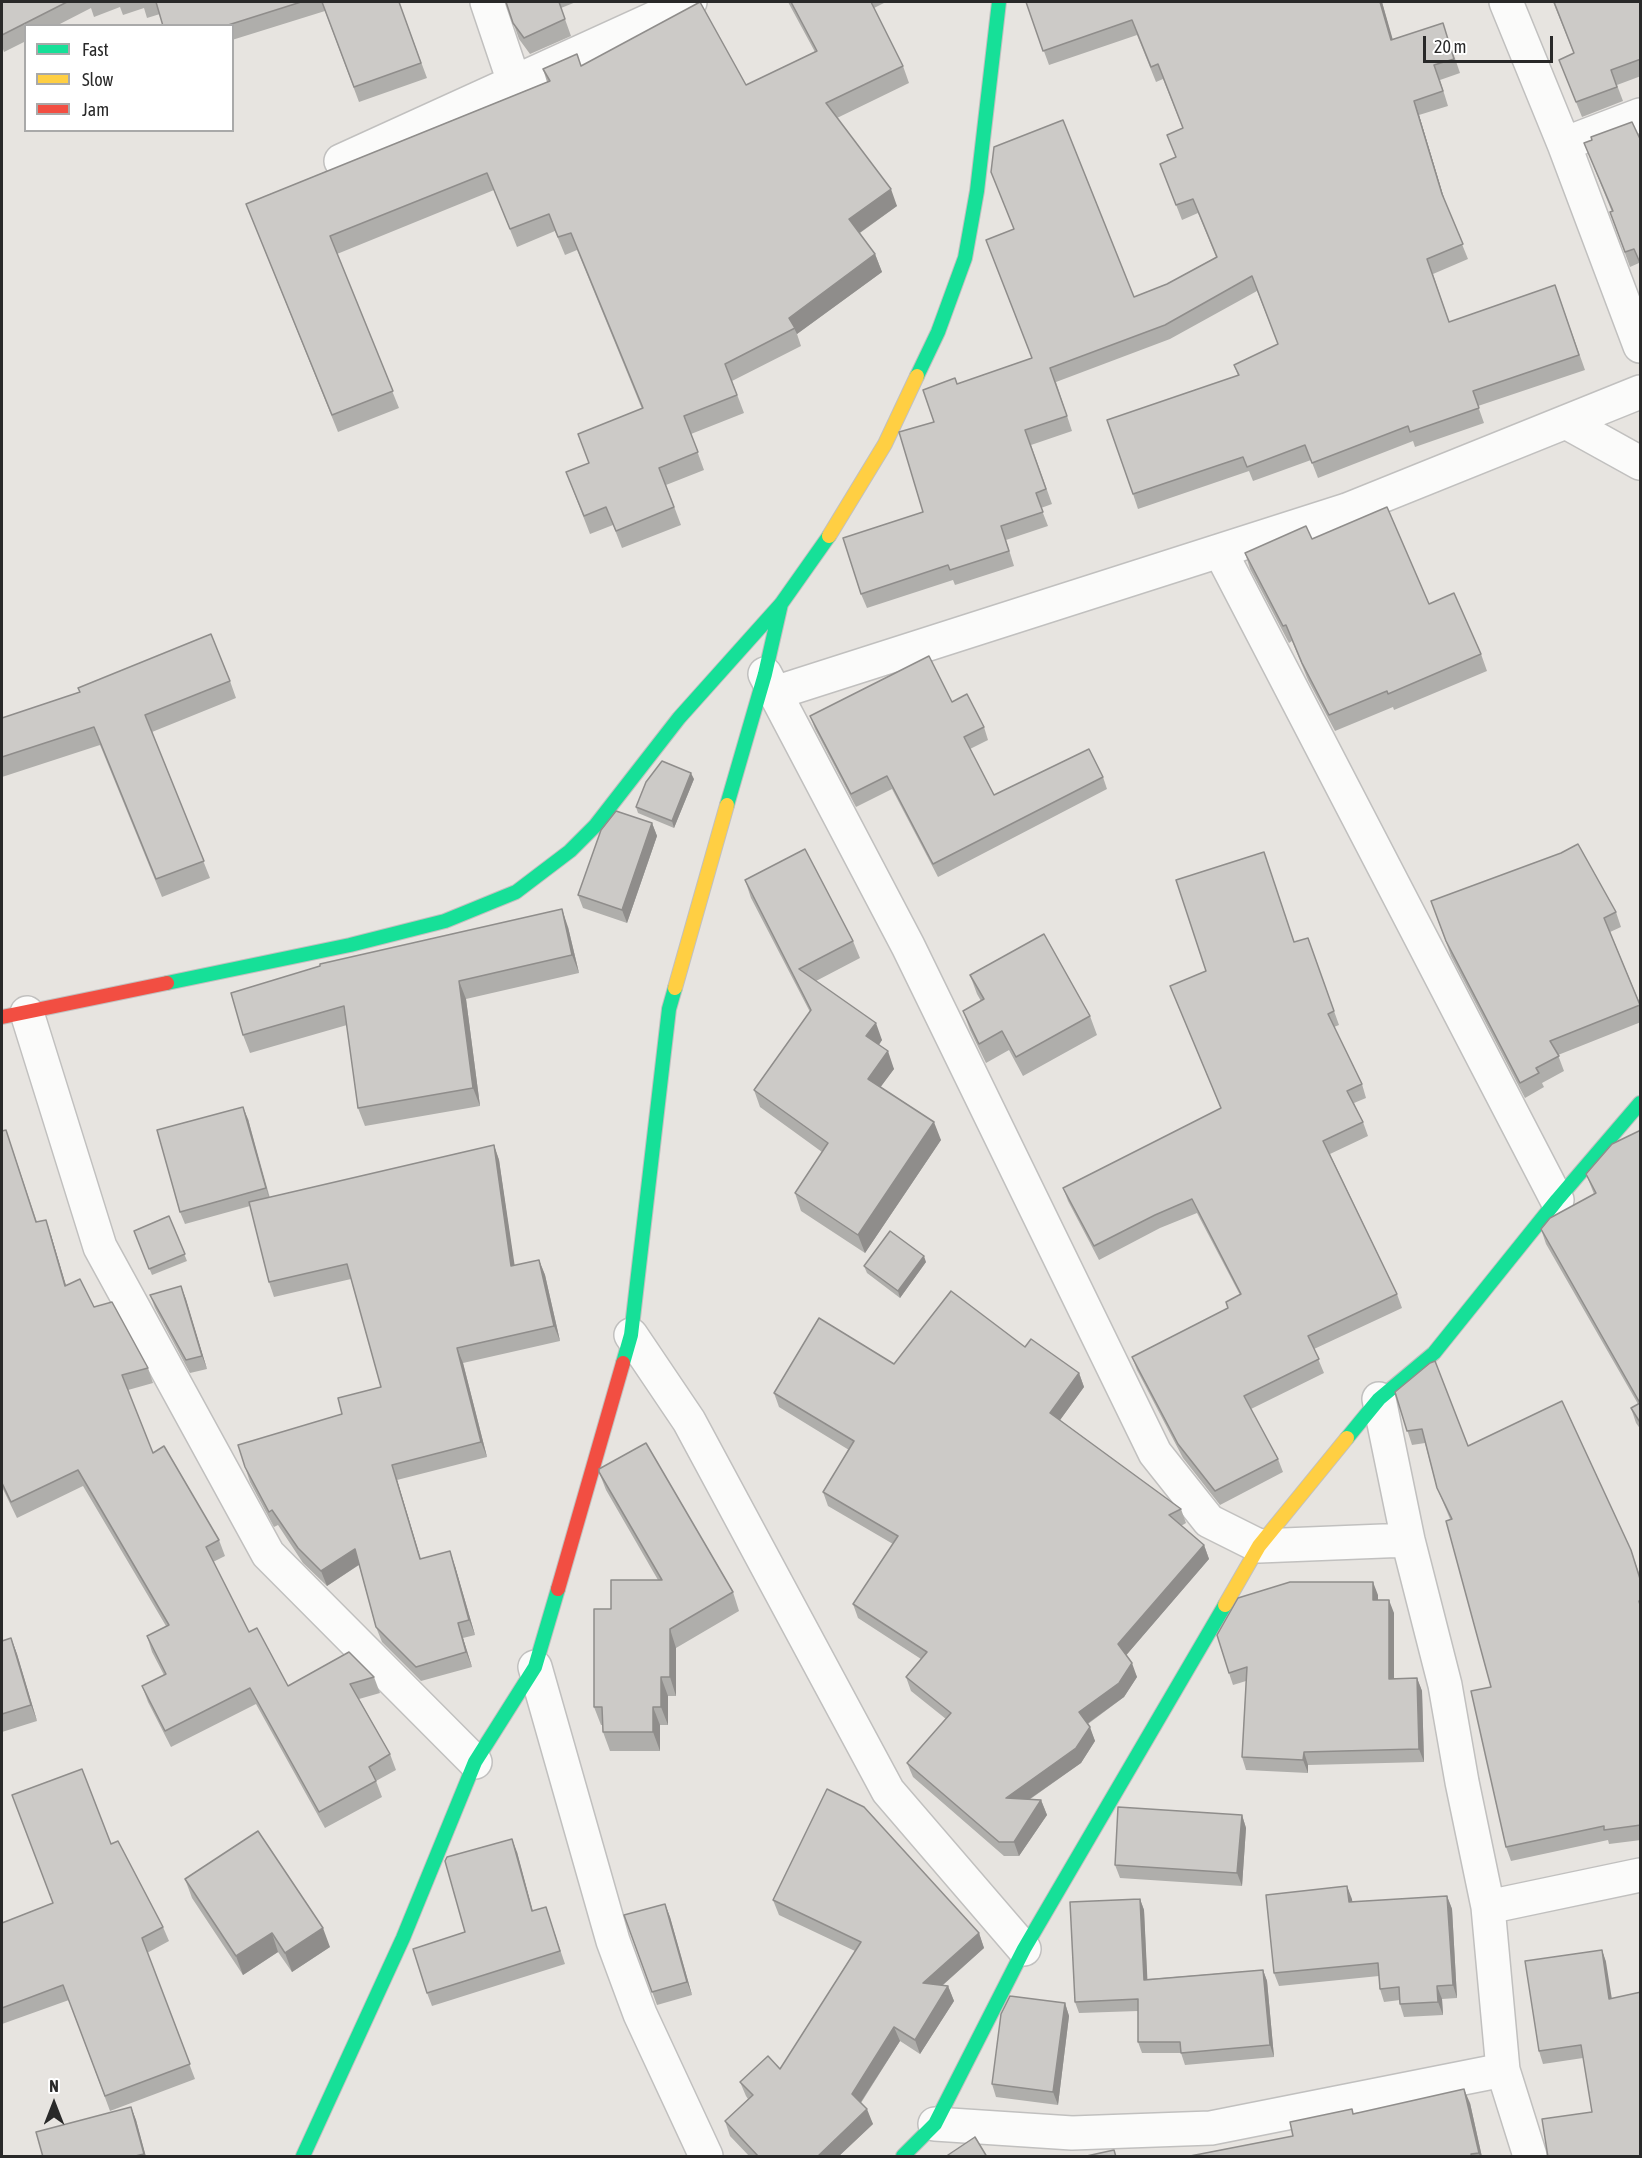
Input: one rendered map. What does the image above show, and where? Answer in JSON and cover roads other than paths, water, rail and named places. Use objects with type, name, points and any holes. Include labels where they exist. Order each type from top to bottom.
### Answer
[{"type":"street","points":[[487,2],[514,82]]},
{"type":"street","points":[[341,161],[690,2]]},
{"type":"street","points":[[475,1762],[268,1554],[100,1247],[14,1015],[360,943],[445,921],[516,892],[570,851],[596,826],[679,718],[781,604],[834,529],[885,444],[938,332],[965,258],[977,191],[999,2]]},
{"type":"street","points":[[1506,2],[1564,144],[1641,346]]},
{"type":"street","points":[[1564,144],[1641,115]]},
{"type":"street","points":[[770,683],[1220,551],[1347,510],[1641,392]]},
{"type":"street","points":[[1566,422],[1641,463]]},
{"type":"street","points":[[1220,551],[1557,1200]]},
{"type":"street","points":[[303,2157],[403,1938],[475,1762],[535,1667],[631,1335],[669,1009],[770,683],[781,604]]},
{"type":"street","points":[[770,683],[908,946],[1155,1453],[1209,1521],[1259,1546],[1408,1540]]},
{"type":"street","points":[[903,2157],[935,2124],[1024,1949],[1259,1546],[1379,1399],[1434,1353],[1557,1200],[1641,1103]]},
{"type":"street","points":[[631,1335],[688,1421],[888,1791],[1024,1949]]},
{"type":"street","points":[[1379,1399],[1408,1540],[1445,1685],[1488,1907],[1503,2070],[1530,2157]]},
{"type":"street","points":[[535,1667],[613,1941],[640,2014],[706,2157]]},
{"type":"street","points":[[1488,1907],[1641,1875]]},
{"type":"street","points":[[935,2124],[1072,2133],[1211,2128],[1503,2070]]}]
